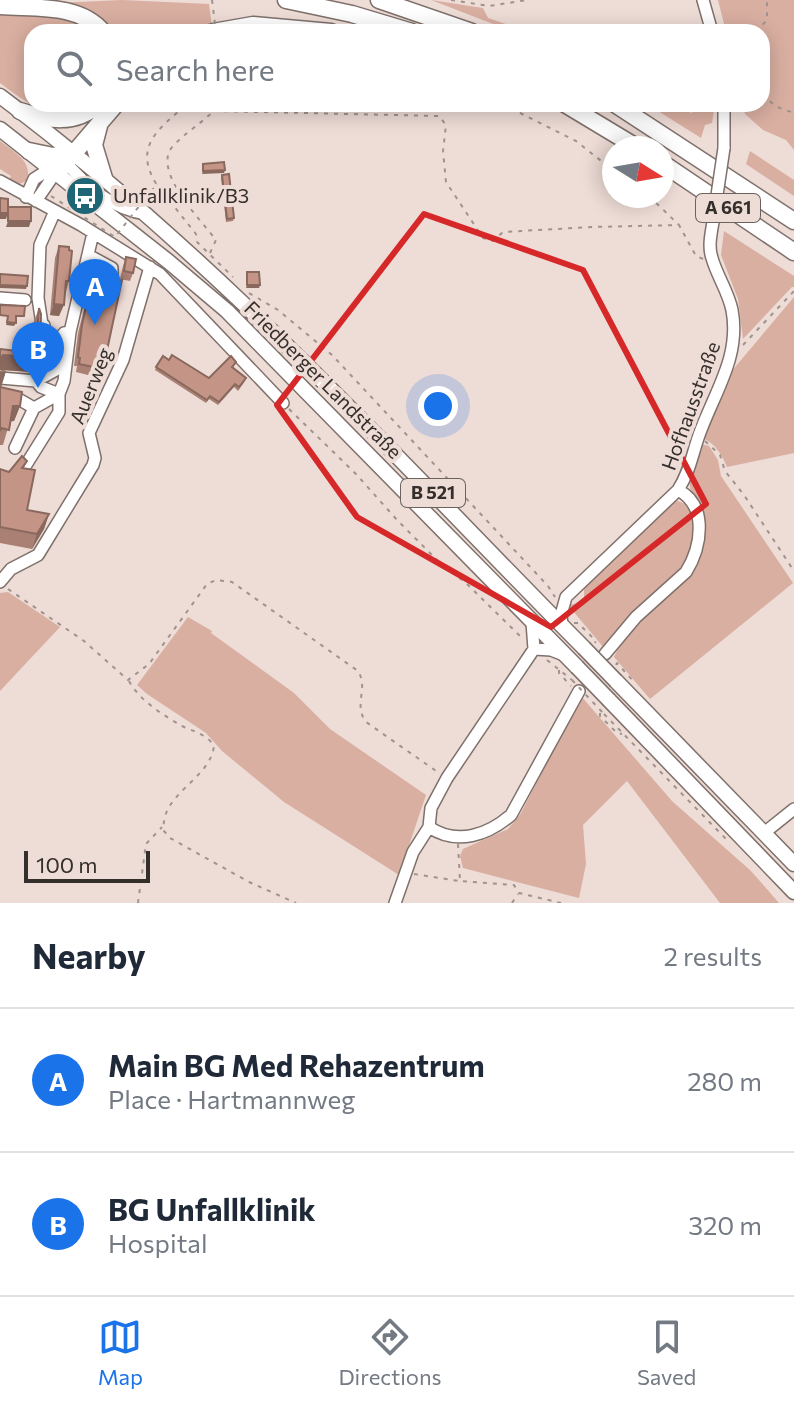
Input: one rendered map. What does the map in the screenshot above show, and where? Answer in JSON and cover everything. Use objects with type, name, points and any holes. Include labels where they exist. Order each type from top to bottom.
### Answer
[{"type":"highway","points":[[286,0],[385,24]]},
{"type":"highway","points":[[379,0],[449,24]]},
{"type":"highway","points":[[0,6],[71,12],[88,18],[94,24]]},
{"type":"highway","points":[[20,111],[54,120],[86,112]]},
{"type":"highway","points":[[29,151],[64,163],[109,112]]},
{"type":"highway","points":[[578,112],[618,136]]},
{"type":"highway","name":"A 661","points":[[627,112],[794,221]]},
{"type":"highway","points":[[100,122],[94,145],[104,178]]},
{"type":"highway","name":"A 661","points":[[674,171],[794,252]]},
{"type":"main road","name":"Friedberger Landstraße","points":[[0,96],[52,135],[64,163],[227,311],[532,622],[604,709],[794,892]]},
{"type":"main road","points":[[0,129],[29,151]]},
{"type":"main road","name":"Friedberger Landstraße","points":[[64,163],[104,178],[281,339],[562,626],[589,646],[616,681],[794,864]]},
{"type":"street","points":[[703,0],[710,24]]},
{"type":"street","name":"Hofhausstraße","points":[[562,598],[678,490],[690,468],[698,439],[732,358],[735,335],[732,311],[710,250],[724,148],[724,112]]},
{"type":"street","points":[[29,151],[35,167],[31,199]]},
{"type":"street","points":[[34,179],[64,163]]},
{"type":"street","points":[[31,199],[64,163]]},
{"type":"street","points":[[64,163],[109,202],[128,212],[147,214]]},
{"type":"street","points":[[0,181],[93,233],[169,281],[283,403]]},
{"type":"street","points":[[55,211],[40,245],[38,298],[43,325],[39,379],[41,387],[59,394]]},
{"type":"street","points":[[24,468],[59,412],[59,394],[64,381],[70,332],[93,233]]},
{"type":"street","points":[[88,255],[112,268],[112,284]]},
{"type":"street","name":"Auerweg","points":[[0,583],[11,569],[38,555],[93,465],[95,458],[89,433],[119,371],[150,267]]},
{"type":"street","points":[[0,298],[25,300]]},
{"type":"street","points":[[0,378],[39,379],[56,370],[59,340],[64,333],[70,332]]},
{"type":"street","points":[[15,448],[34,408],[59,394]]},
{"type":"street","points":[[0,395],[15,397],[34,408]]},
{"type":"street","name":"Hofhausstraße","points":[[605,654],[621,633],[686,572],[692,562],[700,531],[698,514],[687,494],[678,490]]},
{"type":"street","points":[[532,595],[542,599],[562,598],[562,626]]},
{"type":"street","points":[[395,903],[413,852],[429,827],[431,808],[447,778],[534,649],[532,622]]},
{"type":"street","points":[[534,649],[551,650],[562,662]]},
{"type":"street","points":[[429,827],[458,836],[481,835],[511,815],[575,689]]},
{"type":"street","points":[[764,833],[794,809]]},
{"type":"path","points":[[212,0],[214,24]]},
{"type":"path","points":[[451,0],[489,6],[527,0]]},
{"type":"path","points":[[763,24],[767,20],[767,1]]},
{"type":"path","points":[[770,101],[794,113]]},
{"type":"path","points":[[179,112],[159,131],[147,149],[146,166],[196,234],[197,242],[239,284]]},
{"type":"path","points":[[209,254],[216,240],[167,173],[166,160],[171,148],[213,112]]},
{"type":"path","points":[[259,112],[439,116],[446,125],[443,151],[446,182],[483,238],[493,241],[503,232],[679,225]]},
{"type":"path","points":[[518,112],[576,141],[602,162]]},
{"type":"path","points":[[51,196],[115,237],[157,185]]},
{"type":"path","points":[[661,208],[679,225],[696,256],[715,265]]},
{"type":"path","points":[[246,290],[278,310],[332,355],[562,598]]},
{"type":"path","points":[[732,358],[794,291]]},
{"type":"path","points":[[283,403],[442,565],[465,582],[534,649],[562,662],[623,734],[732,845]]},
{"type":"path","points":[[698,439],[714,447],[720,455],[725,471],[794,571]]},
{"type":"path","points":[[128,680],[149,664],[207,584],[216,580],[232,582],[351,664],[363,679],[359,706],[366,722],[447,778]]},
{"type":"path","points":[[0,583],[84,641],[153,707],[182,726],[207,737],[214,746],[207,767],[175,799],[163,826],[146,844],[138,903]]},
{"type":"path","points":[[580,624],[596,641],[589,646]]},
{"type":"path","points":[[562,662],[559,673],[575,689]]},
{"type":"path","points":[[616,665],[633,680]]},
{"type":"path","points":[[163,826],[170,838],[249,882],[296,903]]},
{"type":"path","points":[[458,836],[460,881]]},
{"type":"path","points":[[404,876],[422,875],[514,885],[519,893],[561,903]]},
{"type":"path","points":[[512,903],[519,893]]},
{"type":"highlighted area","points":[[424,214],[583,270],[706,504],[551,627],[357,517],[277,405]]},
{"type":"shaded area","points":[[122,0],[209,4],[212,24],[88,24],[34,4]]},
{"type":"shaded area","points":[[431,0],[483,8],[488,18],[506,24],[493,24]]},
{"type":"shaded area","points":[[718,0],[794,0],[794,150],[786,140],[763,130],[744,112],[770,112],[770,24],[724,24]]},
{"type":"shaded area","points":[[0,14],[66,14],[84,24],[24,24],[24,100],[0,83]]},
{"type":"shaded area","points":[[49,112],[77,112],[68,114]]},
{"type":"shaded area","points":[[660,112],[714,112],[712,123],[705,125],[701,138]]},
{"type":"shaded area","points":[[0,141],[25,162],[27,181],[16,185],[8,181],[11,176],[0,169]]},
{"type":"shaded area","points":[[750,151],[794,180],[794,196],[746,164]]},
{"type":"shaded area","points":[[724,231],[794,276],[794,287],[743,339],[738,299],[721,255]]},
{"type":"shaded area","points":[[794,297],[794,453],[727,467],[718,450],[703,438],[731,372]]},
{"type":"shaded area","points":[[701,444],[709,446],[718,460],[721,476],[793,583],[650,699],[614,657],[634,628],[685,580],[701,552],[703,524],[690,481]]},
{"type":"shaded area","points":[[674,500],[687,506],[693,516],[695,534],[691,557],[665,590],[604,648],[568,605],[584,602],[584,586]]},
{"type":"shaded area","points":[[8,592],[60,627],[0,691],[0,593]]},
{"type":"shaded area","points":[[188,617],[212,631],[294,693],[330,729],[426,795],[399,875],[284,802],[222,751],[206,733],[137,685]]},
{"type":"shaded area","points":[[581,696],[672,801],[751,871],[779,903],[720,903],[627,781],[583,825],[586,864],[579,898],[463,868],[460,856],[463,849],[508,829],[521,813]]},
{"type":"building","points":[[224,162],[225,170],[203,171],[203,164]]},
{"type":"building","points":[[229,174],[234,218],[227,219],[222,175]]},
{"type":"building","points":[[0,198],[8,199],[8,213],[0,213]]},
{"type":"building","points":[[8,207],[31,207],[31,221],[8,221]]},
{"type":"building","points":[[59,246],[69,247],[72,251],[64,305],[54,304]]},
{"type":"building","points":[[126,257],[136,259],[133,273],[124,271]]},
{"type":"building","points":[[94,270],[107,273],[112,283],[122,280],[103,369],[79,364],[78,357]]},
{"type":"building","points":[[247,272],[259,272],[260,285],[247,285]]},
{"type":"building","points":[[0,274],[28,276],[27,286],[0,285]]},
{"type":"building","points":[[0,305],[25,306],[24,316],[16,316],[16,323],[7,322],[8,316],[0,315]]},
{"type":"building","points":[[39,308],[40,357],[3,355],[0,359],[0,349],[35,353]]},
{"type":"building","points":[[172,355],[209,378],[231,356],[236,362],[232,367],[246,378],[239,387],[235,384],[219,402],[210,396],[207,400],[156,367],[163,356],[169,360]]},
{"type":"building","points":[[0,387],[22,392],[20,406],[13,406],[9,430],[1,428],[0,431]]},
{"type":"building","points":[[22,456],[27,461],[22,468],[35,470],[27,510],[49,514],[37,534],[0,527],[0,469],[9,472]]},
{"type":"place","name":"Unfallklinik/B3","points":[[85,196]]},
{"type":"place","name":"Main BG Med Rehazentrum","points":[[95,325]]},
{"type":"place","name":"BG Unfallklinik","points":[[38,388]]}]
